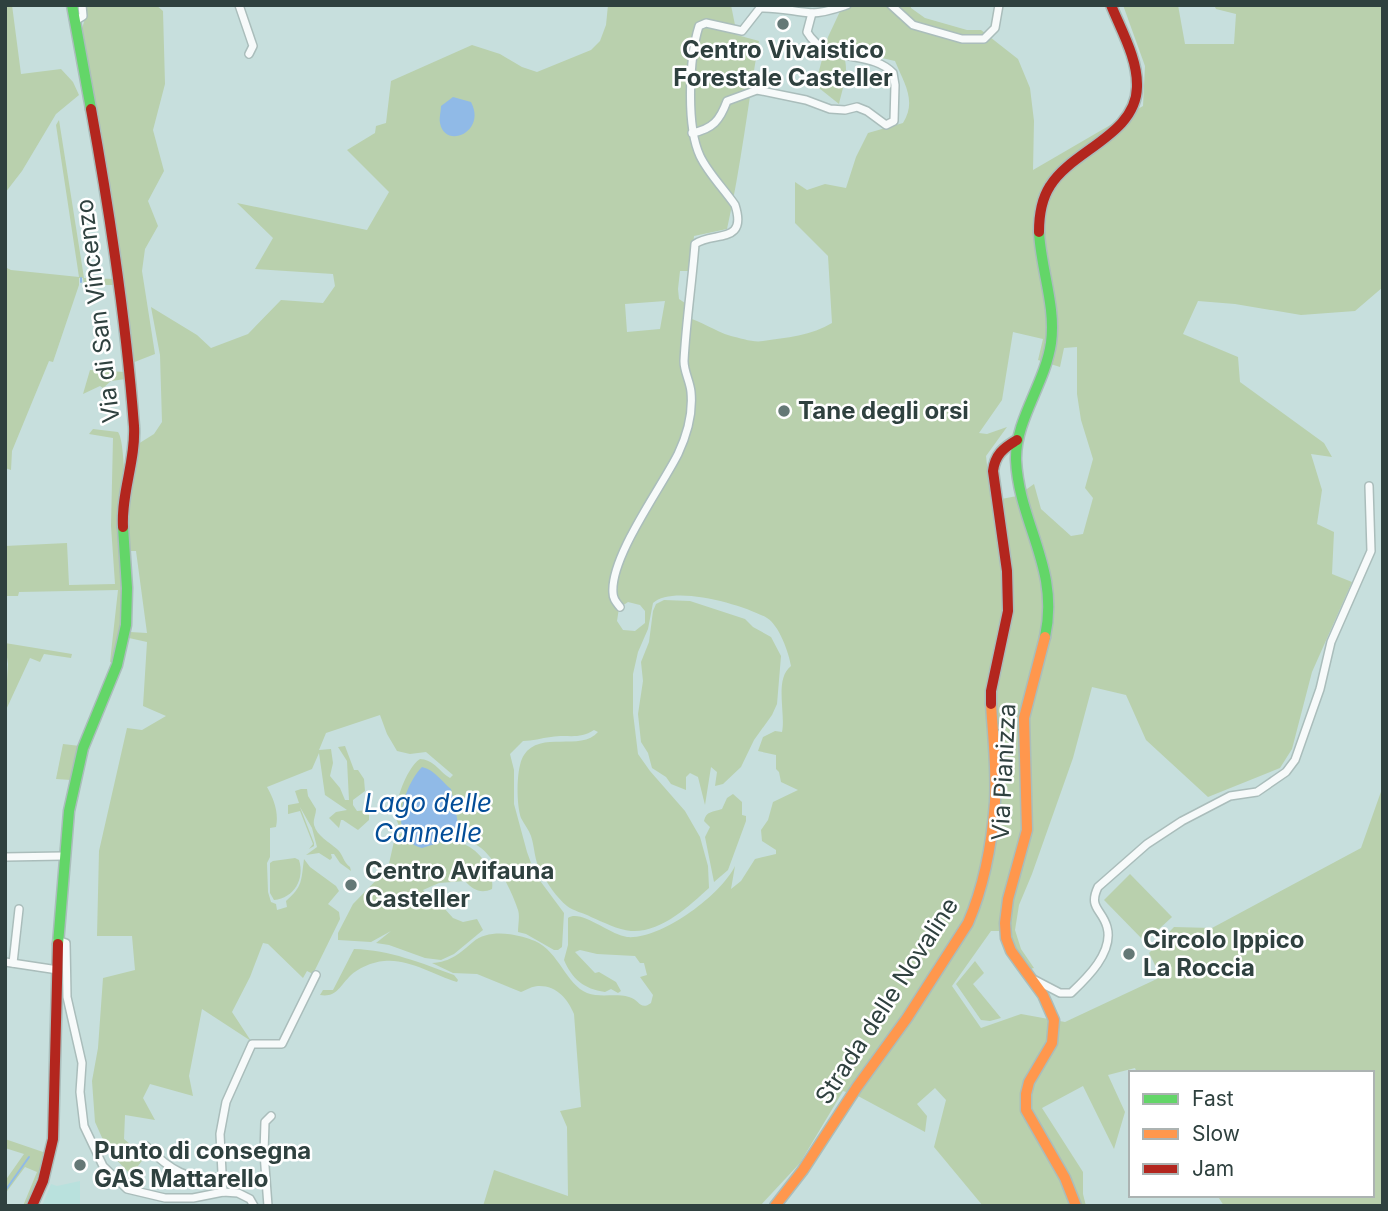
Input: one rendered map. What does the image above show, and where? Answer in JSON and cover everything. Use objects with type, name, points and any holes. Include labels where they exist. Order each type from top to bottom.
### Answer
[{"type":"main road","name":"Via di San Vincenzo","points":[[33,1205],[50,1157],[53,1139],[58,970],[62,946],[63,856],[69,811],[80,758],[109,687],[124,641],[127,604],[122,513],[134,430],[113,233],[72,5]]},
{"type":"main road","name":"Via Pianizza","points":[[1076,1206],[1072,1191],[1025,1110],[1027,1086],[1054,1039],[1054,1022],[1048,1002],[1008,948],[1004,922],[1027,829],[1024,717],[1031,681],[1044,643],[1050,601],[1046,575],[1016,466],[1017,440],[1049,357],[1052,329],[1052,310],[1040,251],[1039,225],[1043,201],[1055,179],[1119,124],[1129,112],[1136,96],[1137,80],[1132,61],[1111,5]]},
{"type":"main road","name":"Strada delle Novaline","points":[[775,1206],[803,1170],[857,1087],[907,1018],[968,923],[975,907],[987,858],[995,800],[991,691],[1008,611],[1007,571],[993,471],[994,460],[1000,451],[1017,440]]},
{"type":"street","points":[[75,21],[83,16],[82,5]]},
{"type":"street","points":[[239,5],[253,46],[249,54]]},
{"type":"street","points":[[620,607],[613,597],[613,580],[629,540],[678,453],[690,418],[691,391],[684,370],[684,359],[695,244],[702,239],[727,236],[735,229],[738,214],[735,205],[701,157],[692,133],[694,42],[699,26],[706,23],[742,31],[760,8],[825,12],[847,5]]},
{"type":"street","points":[[891,5],[913,25],[970,40],[984,39],[995,28],[999,5]]},
{"type":"street","points":[[692,133],[705,131],[716,124],[727,101],[757,90],[807,100],[830,109],[845,110],[857,107],[886,125],[894,121],[893,73],[887,66],[875,60],[841,56],[812,40],[807,32],[812,12]]},
{"type":"street","points":[[1024,973],[1060,993],[1071,993],[1089,975],[1105,951],[1107,927],[1095,906],[1094,896],[1098,887],[1147,844],[1182,821],[1230,796],[1257,792],[1286,772],[1295,760],[1320,690],[1331,642],[1371,551],[1369,486]]},
{"type":"street","points":[[5,857],[63,856]]},
{"type":"street","points":[[19,909],[9,962],[58,970]]},
{"type":"street","points":[[62,946],[67,997],[82,1063],[80,1093],[84,1126],[103,1166],[127,1189],[165,1198],[238,1193],[250,1199],[254,1206]]},
{"type":"street","points":[[223,1192],[220,1134],[226,1102],[252,1044],[282,1044],[316,975]]},
{"type":"street","points":[[268,1206],[264,1153],[265,1122],[271,1116]]},
{"type":"street","points":[[146,1146],[184,1175],[205,1179],[222,1177]]},
{"type":"shaded area","points":[[80,1181],[80,1206],[42,1206],[51,1184],[57,1186]]},
{"type":"green space","points":[[5,5],[12,5],[21,74],[61,69],[73,82],[79,95],[56,114],[22,171],[5,193]]},
{"type":"green space","points":[[85,5],[156,5],[163,11],[165,84],[153,130],[164,171],[148,201],[158,226],[145,249],[142,271],[155,354],[132,363],[111,194],[81,32],[86,15]]},
{"type":"green space","points":[[608,5],[731,5],[737,35],[759,41],[727,229],[694,236],[691,271],[680,271],[678,289],[679,299],[685,303],[685,317],[731,336],[759,341],[808,333],[832,323],[828,256],[795,223],[795,182],[807,190],[825,184],[846,188],[856,157],[868,133],[903,123],[909,107],[908,92],[895,61],[838,48],[843,54],[846,67],[839,104],[819,88],[816,82],[828,37],[843,5],[911,5],[911,8],[925,18],[967,30],[981,30],[1018,59],[1030,88],[1034,121],[1033,170],[1143,106],[1145,66],[1123,5],[1178,5],[1185,44],[1234,44],[1236,14],[1216,9],[1214,5],[1383,5],[1383,287],[1355,311],[1301,315],[1198,301],[1183,334],[1238,357],[1240,382],[1324,443],[1332,457],[1311,454],[1322,490],[1317,524],[1334,532],[1332,574],[1352,582],[1312,672],[1292,749],[1280,768],[1208,797],[1146,740],[1126,695],[1092,687],[1073,758],[1019,905],[1015,930],[1021,949],[1034,968],[1026,970],[1007,931],[991,931],[952,986],[981,1028],[1021,1014],[1065,1022],[1161,977],[1149,953],[1174,927],[1212,928],[1361,848],[1383,786],[1383,1206],[1224,1206],[1218,1197],[1374,1197],[1374,1071],[1136,1071],[1135,1068],[1108,1075],[1125,1112],[1114,1149],[1083,1086],[1042,1108],[1083,1172],[1086,1206],[983,1206],[934,1147],[946,1100],[935,1088],[917,1104],[927,1116],[925,1132],[858,1096],[843,1091],[800,1163],[760,1206],[483,1206],[494,1170],[568,1196],[567,1127],[560,1111],[581,1107],[574,1014],[565,998],[556,990],[536,986],[521,992],[477,974],[453,973],[432,963],[450,959],[487,935],[528,938],[543,946],[573,983],[587,993],[624,996],[647,1005],[651,1003],[653,995],[640,977],[647,975],[644,963],[640,963],[635,956],[597,954],[580,950],[575,952],[595,973],[599,972],[616,982],[621,991],[618,993],[611,989],[605,992],[585,986],[575,978],[564,960],[568,945],[568,918],[580,917],[627,937],[641,936],[672,923],[704,902],[728,878],[735,866],[731,889],[741,881],[755,859],[776,854],[776,850],[762,841],[761,830],[768,820],[773,802],[798,790],[781,782],[776,769],[776,755],[758,751],[763,737],[775,731],[782,732],[783,679],[791,666],[779,633],[767,618],[757,613],[709,598],[692,596],[663,598],[653,603],[648,629],[638,652],[633,674],[633,713],[638,754],[685,811],[700,837],[708,866],[709,888],[664,923],[653,928],[631,931],[572,909],[552,890],[539,868],[531,836],[519,812],[518,776],[521,760],[531,748],[540,744],[582,741],[598,732],[594,730],[578,736],[523,741],[510,754],[514,770],[514,804],[527,852],[535,874],[564,913],[562,947],[554,950],[518,932],[518,910],[504,878],[488,855],[480,847],[470,843],[461,843],[484,861],[491,874],[492,889],[477,890],[465,881],[439,883],[423,890],[431,904],[444,908],[453,918],[463,922],[477,919],[483,930],[454,954],[441,960],[425,958],[376,943],[391,931],[371,942],[338,940],[338,933],[353,904],[388,868],[395,837],[404,832],[415,843],[400,827],[396,814],[399,797],[410,770],[420,759],[433,764],[450,778],[453,775],[426,752],[410,754],[397,751],[380,715],[326,733],[319,750],[331,749],[333,763],[330,776],[340,788],[345,800],[349,800],[347,761],[338,747],[345,746],[354,770],[358,770],[364,779],[365,791],[353,800],[353,805],[357,811],[369,810],[369,820],[358,830],[343,820],[339,828],[329,818],[336,812],[347,810],[325,795],[319,753],[312,769],[267,787],[274,801],[277,817],[276,827],[270,828],[270,857],[267,863],[271,902],[276,904],[277,910],[287,907],[286,901],[300,883],[304,859],[339,891],[328,904],[339,912],[340,919],[313,974],[307,971],[303,978],[268,944],[263,943],[232,1012],[251,1041],[202,1009],[189,1076],[193,1096],[150,1084],[143,1098],[155,1120],[125,1115],[124,1139],[145,1157],[131,1175],[108,1151],[95,1122],[92,1081],[98,1048],[103,978],[135,970],[132,936],[97,936],[99,851],[127,728],[142,730],[166,716],[143,706],[147,642],[129,638],[130,632],[147,633],[136,551],[127,551],[125,524],[132,470],[138,444],[154,434],[162,422],[160,355],[151,307],[197,335],[211,348],[248,334],[281,300],[323,303],[335,286],[333,274],[255,269],[273,238],[237,203],[367,230],[389,192],[347,150],[375,133],[376,126],[386,123],[391,81],[472,45],[500,54],[537,72],[591,50],[600,41],[606,25]],"holes":[[[665,301],[660,329],[627,332],[625,304]],[[1013,332],[1043,339],[1038,360],[1060,367],[1064,348],[1077,347],[1077,394],[1081,420],[1093,459],[1085,488],[1093,498],[1083,534],[1071,536],[1041,509],[1034,484],[1017,496],[991,501],[986,456],[1007,427],[987,434],[979,433],[1002,400]],[[628,602],[640,605],[645,611],[645,623],[635,631],[623,630],[617,621],[619,608]]]},
{"type":"green space","points":[[59,120],[84,278],[115,279],[115,285],[84,285],[83,278],[79,278],[53,362],[49,361],[12,451],[11,470],[5,468],[5,267],[11,270],[79,277],[56,125]]},
{"type":"green space","points":[[90,370],[125,372],[126,379],[111,381],[103,388],[100,386],[83,394]]},
{"type":"green space","points":[[93,429],[118,432],[124,463],[123,606],[114,663],[110,662],[118,590],[19,592],[18,596],[5,596],[5,546],[67,543],[69,585],[115,584],[111,526],[113,438],[89,434]]},
{"type":"green space","points":[[664,600],[690,601],[745,619],[771,637],[781,656],[777,704],[772,715],[754,740],[741,767],[723,784],[715,786],[717,772],[711,767],[705,805],[698,777],[690,773],[686,777],[686,790],[671,784],[666,777],[652,768],[648,753],[641,742],[638,714],[643,681],[641,662],[649,642],[653,611],[656,604]]},
{"type":"green space","points":[[5,643],[72,654],[71,658],[44,654],[40,662],[30,658],[5,712],[8,664]]},
{"type":"green space","points":[[63,744],[80,746],[71,780],[56,779]]},
{"type":"green space","points":[[307,789],[316,809],[314,823],[320,836],[339,851],[351,871],[340,863],[334,854],[331,854],[330,860],[319,853],[306,855],[317,847],[312,828],[300,807],[314,843],[309,849],[313,844],[300,811],[288,814],[288,805],[299,803],[295,791]]},
{"type":"green space","points":[[733,794],[742,802],[742,815],[746,816],[746,821],[728,870],[714,882],[705,837],[710,827],[704,821],[708,814],[722,809],[727,798]]},
{"type":"green space","points":[[295,858],[299,860],[300,867],[296,886],[287,896],[274,900],[270,893],[270,863]]},
{"type":"green space","points":[[1130,874],[1172,917],[1145,942],[1104,900]]},
{"type":"green space","points":[[354,949],[405,958],[454,975],[458,980],[457,982],[402,962],[384,961],[357,970],[334,993],[320,995],[323,990],[333,990]]},
{"type":"green space","points":[[975,961],[984,973],[973,984],[1001,1018],[981,1020],[956,984]]},
{"type":"green space","points":[[5,1139],[46,1153],[27,1206],[23,1206],[37,1172],[25,1167],[5,1194],[5,1181],[24,1154],[5,1148]]},
{"type":"water","points":[[453,97],[471,102],[474,113],[474,122],[470,129],[456,136],[443,131],[440,121],[441,106]]},
{"type":"water","name":"Lago delle Cannelle","points":[[422,767],[434,773],[451,789],[458,826],[457,837],[422,848],[411,843],[404,834],[401,823],[409,786]]},
{"type":"waterway","points":[[5,1191],[29,1157]]},
{"type":"traffic: fast","points":[[72,5],[91,109]]},
{"type":"traffic: fast","points":[[1039,232],[1052,315],[1051,343],[1043,373],[1020,431],[1016,460],[1024,505],[1047,589],[1045,637]]},
{"type":"traffic: fast","points":[[58,944],[69,811],[83,748],[117,665],[126,625],[127,588],[123,527]]},
{"type":"traffic: slow","points":[[1045,637],[1024,718],[1027,830],[1008,899],[1005,923],[1006,938],[1011,951],[1043,995],[1054,1020],[1052,1043],[1029,1082],[1026,1110],[1065,1178],[1076,1206]]},
{"type":"traffic: slow","points":[[775,1206],[803,1170],[857,1087],[907,1018],[968,923],[983,879],[994,817],[996,778],[991,704]]},
{"type":"traffic: jam","points":[[1039,232],[1041,208],[1050,186],[1060,173],[1115,130],[1134,104],[1137,87],[1135,66],[1111,5]]},
{"type":"traffic: jam","points":[[91,109],[117,267],[134,426],[123,527]]},
{"type":"traffic: jam","points":[[991,704],[991,691],[1008,611],[1007,571],[993,471],[1000,452],[1017,440]]},
{"type":"traffic: jam","points":[[32,1206],[43,1181],[53,1139],[58,944]]},
{"type":"place","name":"Centro Vivaistico Forestale Casteller","points":[[783,24]]},
{"type":"place","name":"Tane degli orsi","points":[[784,411]]},
{"type":"place","name":"Centro Avifauna Casteller","points":[[351,885]]},
{"type":"place","name":"Circolo Ippico La Roccia","points":[[1129,954]]},
{"type":"place","name":"Punto di consegna GAS Mattarello","points":[[80,1165]]}]
